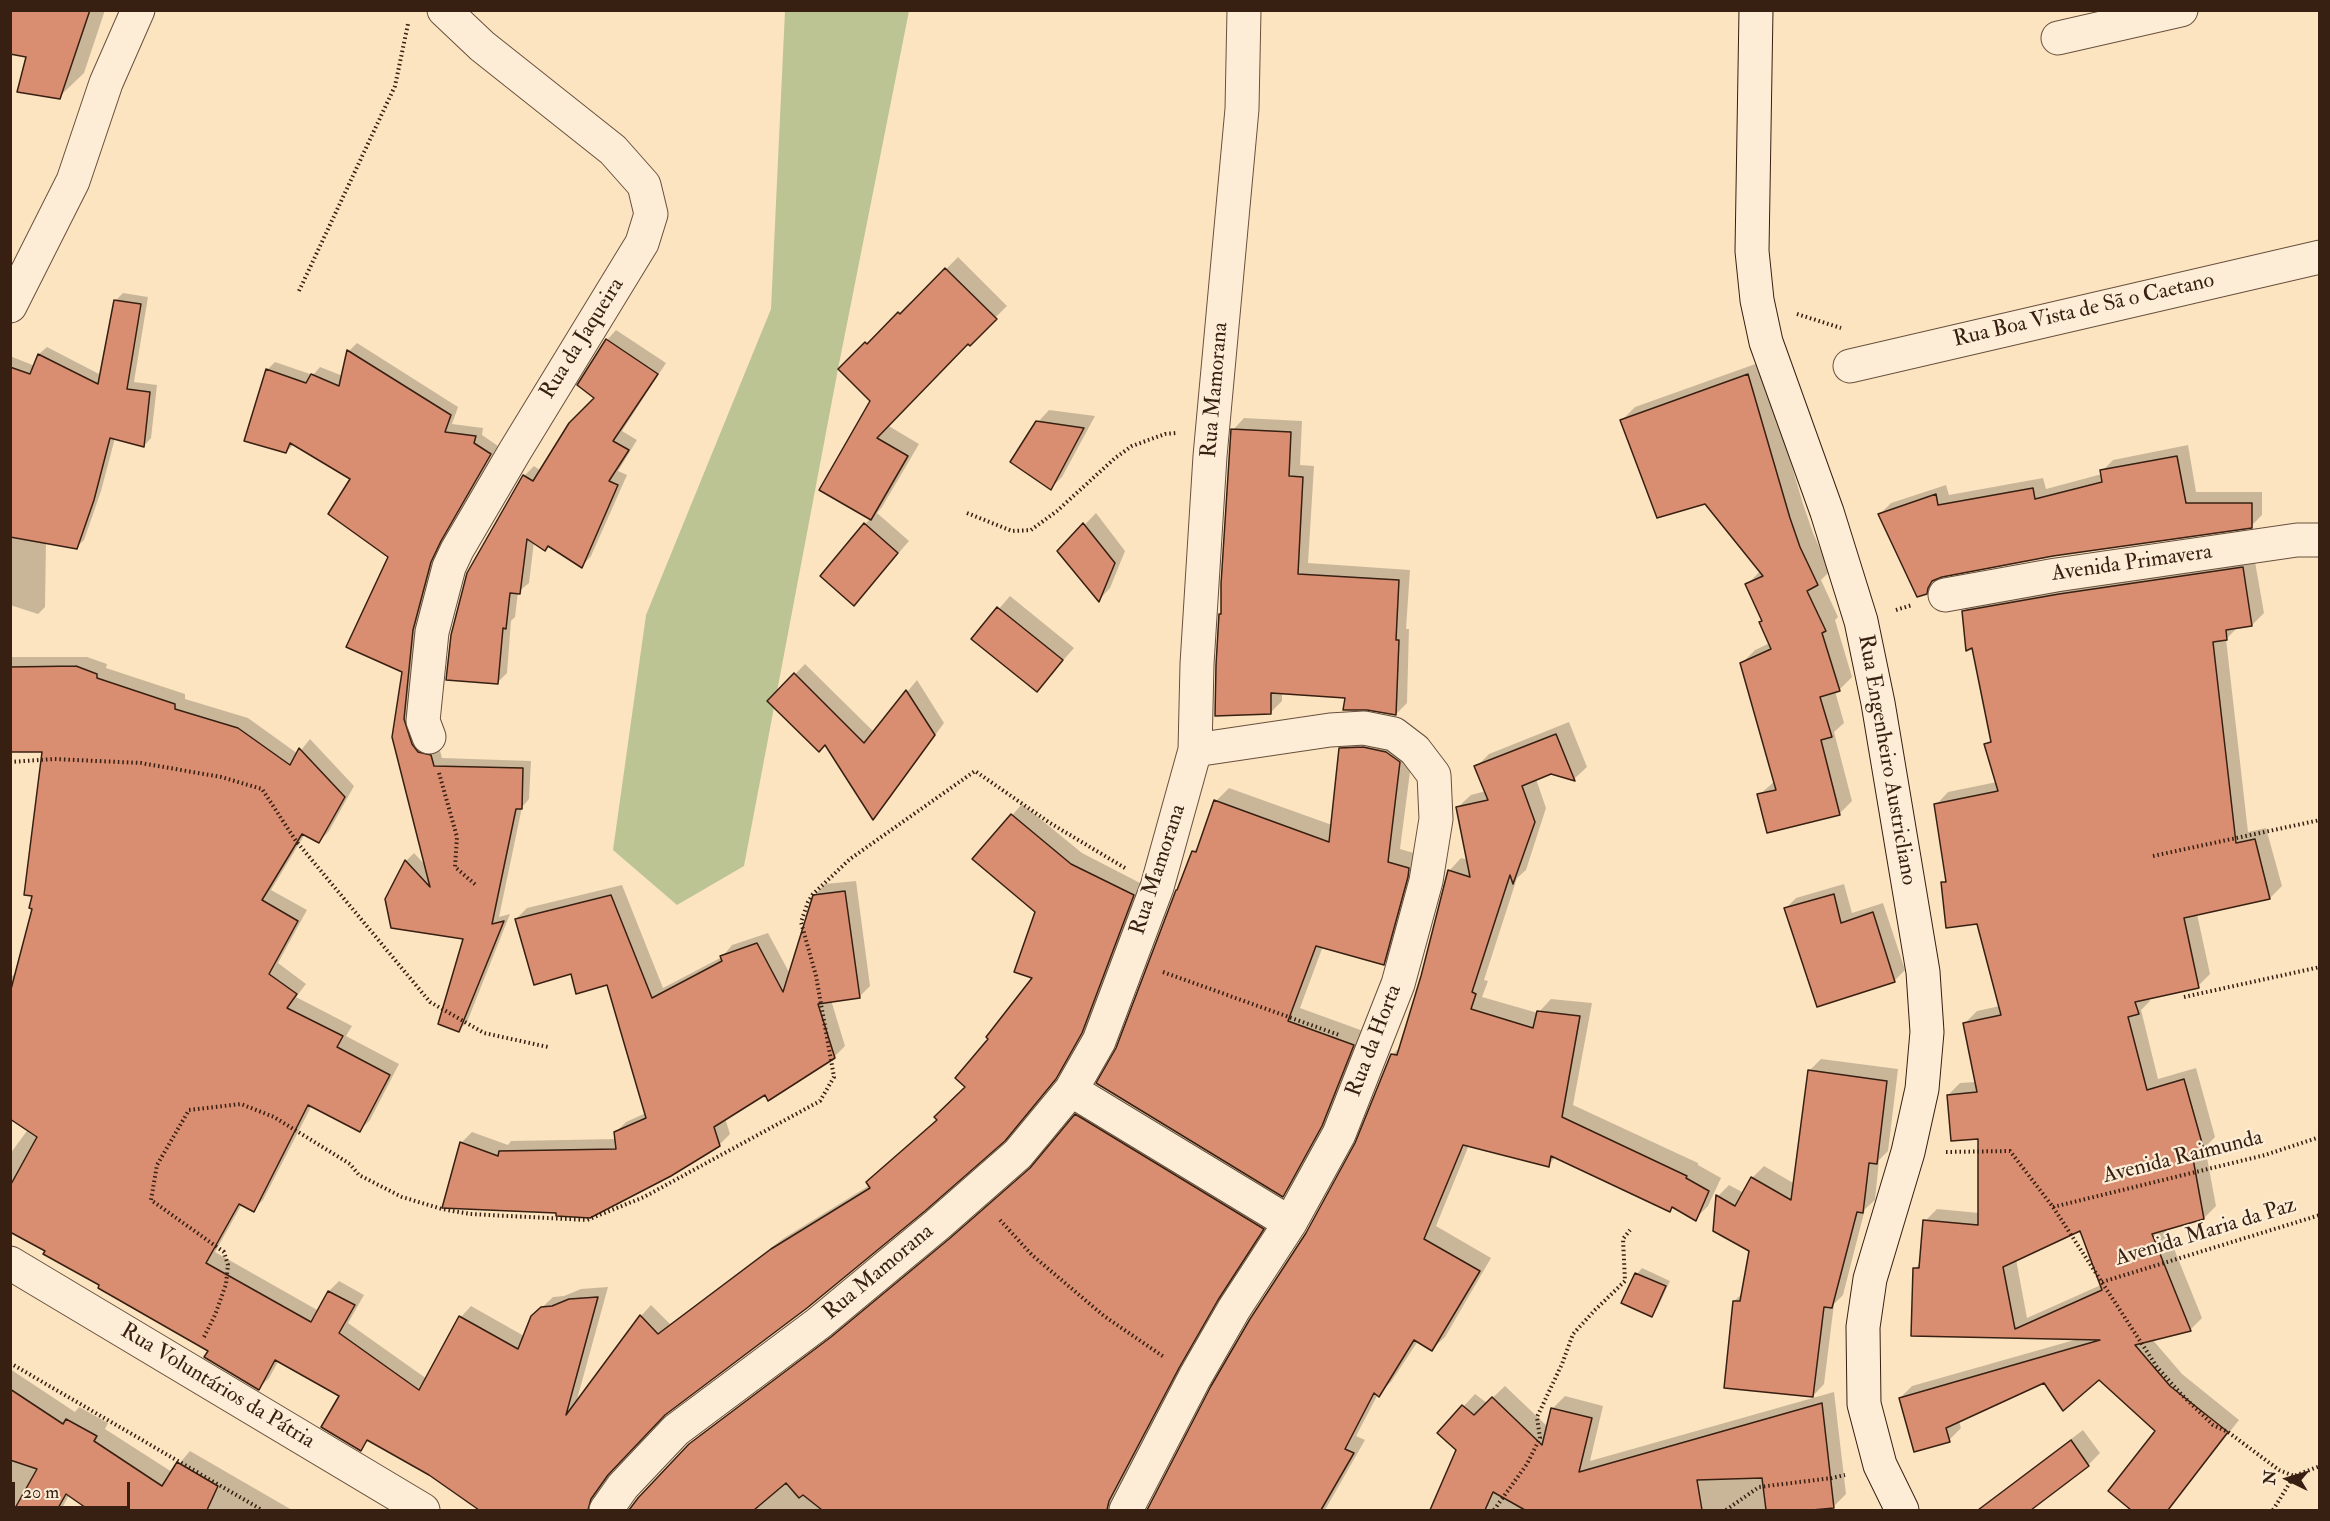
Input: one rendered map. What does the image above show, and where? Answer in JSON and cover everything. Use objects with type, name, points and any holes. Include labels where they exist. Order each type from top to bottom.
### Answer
[{"type":"street","points":[[10,306],[73,181],[106,83],[138,10]]},
{"type":"street","name":"Rua da Jaqueira","points":[[429,737],[423,722],[432,632],[449,567],[457,550],[642,243],[651,214],[644,185],[613,150],[482,46],[444,10]]},
{"type":"street","name":"Rua Mamorana","points":[[606,1510],[624,1486],[676,1430],[819,1323],[1018,1154],[1071,1090],[1099,1041],[1157,887],[1195,750],[1198,652],[1212,431],[1242,109],[1244,10]]},
{"type":"street","name":"Rua Engenheiro Austricliano","points":[[1756,10],[1752,251],[1757,300],[1766,342],[1827,512],[1861,621],[1878,703],[1923,972],[1927,1032],[1922,1089],[1908,1152],[1870,1279],[1863,1327],[1864,1404],[1880,1465],[1902,1510]]},
{"type":"street","points":[[2058,38],[2181,10]]},
{"type":"street","name":"Rua Boa Vista de Sã o Caetano","points":[[1850,366],[2319,257]]},
{"type":"street","name":"Avenida Primavera","points":[[1944,595],[2055,575],[2285,542],[2319,540]]},
{"type":"street","name":"Rua da Horta","points":[[1126,1510],[1195,1377],[1234,1309],[1290,1222],[1339,1134],[1398,984],[1426,882],[1436,819],[1434,775],[1415,750],[1394,734],[1364,728],[1330,730],[1195,750]]},
{"type":"street","points":[[1071,1090],[1290,1222]]},
{"type":"street","name":"Rua Voluntários da Pátria","points":[[10,1263],[423,1510]]},
{"type":"path","points":[[298,291],[395,86],[409,21]]},
{"type":"path","points":[[1757,300],[1841,328],[1850,366]]},
{"type":"path","points":[[967,513],[1012,531],[1031,530],[1057,511],[1115,458],[1132,446],[1165,434],[1212,431]]},
{"type":"path","points":[[1861,621],[1944,595]]},
{"type":"path","points":[[429,737],[457,837],[455,867],[477,885]]},
{"type":"path","points":[[10,762],[54,759],[141,763],[220,777],[262,789],[296,841],[430,1002],[484,1033],[548,1047]]},
{"type":"path","points":[[187,1368],[215,1316],[226,1284],[228,1265],[224,1252],[214,1243],[151,1200],[157,1165],[189,1110],[241,1104],[274,1117],[350,1164],[359,1175],[376,1184],[402,1197],[442,1209],[470,1214],[587,1220],[644,1197],[820,1101],[834,1077],[816,976],[801,922],[808,902],[813,894],[850,859],[975,771],[1050,823],[1157,887]]},
{"type":"path","points":[[2153,856],[2319,820]]},
{"type":"path","points":[[1131,958],[1374,1048]]},
{"type":"path","points":[[2184,998],[2319,967]]},
{"type":"path","name":"Avenida Raimunda","points":[[2054,1207],[2265,1155],[2319,1137]]},
{"type":"path","name":"Avenida Maria da Paz","points":[[1908,1152],[2010,1151],[2054,1207],[2157,1367],[2213,1425],[2228,1432],[2279,1470],[2294,1476]]},
{"type":"path","points":[[975,1192],[1032,1255],[1104,1316],[1195,1377]]},
{"type":"path","name":"Avenida Maria da Paz","points":[[2102,1282],[2319,1215]]},
{"type":"path","points":[[1494,1510],[1527,1464],[1540,1438],[1537,1417],[1562,1364],[1573,1334],[1625,1281],[1623,1239],[1630,1230]]},
{"type":"path","points":[[10,1363],[262,1510]]},
{"type":"path","points":[[1726,1510],[1759,1487],[1832,1478],[1880,1465]]},
{"type":"path","points":[[2273,1510],[2294,1476],[2319,1466]]},
{"type":"green space","points":[[785,11],[909,11],[838,369],[744,866],[677,905],[613,850],[646,615],[771,309]]},
{"type":"building","points":[[10,10],[90,10],[60,99],[17,92],[26,57],[10,54]]},
{"type":"building","points":[[945,268],[997,319],[970,346],[968,344],[877,438],[908,456],[871,520],[819,490],[870,401],[838,369],[865,342],[867,344],[898,312],[900,314]]},
{"type":"building","points":[[114,300],[141,304],[127,389],[150,392],[144,447],[110,438],[94,500],[77,549],[10,537],[10,367],[30,374],[38,354],[98,384]]},
{"type":"building","points":[[606,339],[658,374],[613,441],[629,450],[609,481],[618,485],[582,568],[548,546],[545,551],[527,539],[520,594],[510,593],[506,629],[503,628],[498,684],[446,680],[451,635],[467,573],[523,475],[533,481],[569,423],[594,398],[577,385]]},
{"type":"building","points":[[347,350],[451,415],[445,432],[476,436],[474,443],[491,454],[431,562],[413,630],[404,719],[412,744],[418,752],[431,755],[434,766],[523,768],[522,809],[516,809],[492,924],[504,921],[459,1032],[438,1024],[463,939],[391,928],[385,899],[405,860],[430,887],[392,737],[402,672],[346,647],[388,557],[328,514],[350,479],[290,443],[286,453],[244,441],[266,369],[306,383],[311,374],[339,386]]},
{"type":"building","points":[[1748,374],[1790,518],[1800,547],[1818,585],[1807,591],[1826,631],[1822,633],[1840,691],[1820,697],[1832,737],[1821,740],[1840,815],[1767,833],[1757,794],[1776,790],[1740,663],[1771,649],[1759,622],[1762,621],[1745,584],[1763,576],[1705,504],[1657,518],[1620,420]]},
{"type":"building","points":[[1036,421],[1084,428],[1051,490],[1010,462]]},
{"type":"building","points":[[1231,429],[1291,432],[1289,476],[1303,477],[1298,574],[1399,580],[1396,715],[1367,710],[1343,710],[1345,698],[1271,693],[1271,714],[1215,716],[1216,665]]},
{"type":"building","points":[[2177,456],[2186,503],[2252,503],[2252,528],[2053,556],[1942,577],[1932,581],[1927,594],[1917,597],[1878,514],[1936,494],[1938,505],[2033,488],[2035,499],[2102,482],[2100,470]]},
{"type":"building","points":[[864,523],[898,553],[854,606],[820,576]]},
{"type":"building","points":[[1083,523],[1115,563],[1099,602],[1057,551]]},
{"type":"building","points":[[2243,567],[2252,626],[2226,630],[2227,640],[2213,642],[2236,843],[2255,839],[2270,899],[2184,918],[2199,988],[2135,1002],[2139,1014],[2128,1017],[2147,1090],[2184,1079],[2204,1150],[2192,1153],[2204,1219],[2152,1234],[2191,1331],[2135,1345],[2170,1386],[2228,1432],[2168,1510],[2131,1510],[2108,1491],[2155,1431],[2099,1380],[2063,1411],[2044,1383],[1946,1428],[1950,1442],[1914,1452],[1899,1398],[2100,1340],[1911,1336],[1913,1268],[1919,1268],[1923,1220],[1978,1225],[1978,1139],[1951,1141],[1947,1095],[1977,1092],[1963,1023],[2001,1015],[1977,924],[1946,928],[1941,882],[1946,882],[1934,804],[1998,791],[1984,744],[1991,742],[1972,648],[1966,651],[1962,611]],"holes":[[[2080,1231],[2102,1290],[2015,1329],[2003,1267]]]},
{"type":"building","points":[[997,607],[1063,660],[1037,692],[971,639]]},
{"type":"building","points":[[76,666],[97,674],[97,678],[175,704],[175,709],[238,728],[290,765],[299,748],[345,797],[319,843],[302,834],[262,900],[298,921],[269,974],[297,994],[287,1008],[343,1036],[337,1047],[390,1075],[360,1132],[308,1105],[254,1212],[239,1204],[206,1263],[311,1322],[328,1291],[355,1305],[339,1333],[419,1390],[459,1316],[518,1349],[531,1316],[541,1307],[552,1306],[569,1299],[598,1297],[566,1415],[640,1315],[658,1334],[771,1249],[870,1188],[866,1182],[937,1120],[934,1117],[965,1087],[955,1078],[988,1039],[986,1037],[1032,978],[1014,972],[1035,912],[972,859],[1011,814],[1071,864],[1134,895],[1082,1033],[1056,1079],[1005,1141],[925,1211],[807,1308],[665,1415],[608,1475],[591,1499],[588,1510],[479,1510],[429,1475],[367,1440],[361,1451],[321,1427],[339,1396],[275,1360],[259,1390],[204,1357],[208,1351],[98,1288],[99,1285],[43,1254],[45,1251],[10,1232],[10,1186],[37,1137],[10,1119],[10,993],[32,909],[29,908],[32,896],[24,895],[42,752],[10,752],[10,667]]},
{"type":"building","points":[[794,673],[864,743],[906,690],[935,735],[873,820],[825,745],[819,752],[767,701]]},
{"type":"building","points":[[1556,734],[1575,781],[1551,774],[1522,786],[1535,822],[1513,884],[1510,875],[1472,992],[1476,994],[1471,1009],[1533,1028],[1537,1011],[1580,1016],[1562,1117],[1687,1176],[1686,1178],[1709,1191],[1696,1221],[1672,1207],[1670,1212],[1551,1156],[1549,1167],[1463,1145],[1424,1239],[1480,1271],[1432,1351],[1414,1340],[1379,1397],[1374,1393],[1345,1449],[1354,1453],[1321,1510],[1147,1510],[1211,1386],[1250,1319],[1306,1233],[1355,1143],[1391,1054],[1397,1055],[1421,976],[1448,870],[1470,877],[1456,807],[1488,800],[1474,766]]},
{"type":"building","points":[[1363,747],[1386,752],[1400,762],[1388,862],[1409,868],[1408,877],[1384,965],[1316,946],[1288,1021],[1354,1045],[1322,1126],[1283,1197],[1096,1083],[1116,1048],[1176,890],[1192,851],[1196,852],[1214,800],[1329,842],[1339,748]]},
{"type":"building","points":[[845,891],[860,998],[818,1004],[835,1058],[768,1101],[765,1095],[714,1127],[720,1146],[671,1176],[590,1218],[556,1216],[556,1213],[442,1208],[460,1142],[498,1156],[499,1151],[616,1149],[614,1132],[646,1118],[607,985],[576,994],[571,974],[534,985],[515,919],[611,895],[652,998],[722,961],[720,956],[757,943],[783,992],[813,895]]},
{"type":"building","points":[[1834,894],[1841,923],[1873,912],[1895,982],[1817,1007],[1784,908]]},
{"type":"building","points":[[1808,1070],[1887,1081],[1877,1164],[1869,1163],[1863,1213],[1857,1212],[1832,1308],[1824,1307],[1813,1397],[1724,1388],[1733,1301],[1740,1301],[1749,1251],[1713,1231],[1716,1195],[1735,1206],[1751,1177],[1791,1200]]},
{"type":"building","points":[[1075,1114],[1264,1229],[1218,1300],[1179,1368],[1109,1501],[1107,1510],[822,1510],[803,1495],[799,1498],[786,1483],[754,1510],[629,1510],[689,1444],[831,1337],[1030,1168]]},
{"type":"building","points":[[1635,1273],[1666,1286],[1652,1317],[1621,1303]]},
{"type":"building","points":[[10,1389],[63,1424],[66,1419],[97,1436],[94,1441],[162,1486],[177,1462],[218,1486],[207,1510],[89,1510],[66,1494],[57,1510],[14,1510],[37,1469],[10,1460]]},
{"type":"building","points":[[1492,1397],[1542,1445],[1551,1408],[1592,1418],[1579,1472],[1822,1403],[1834,1508],[1766,1510],[1762,1478],[1697,1480],[1702,1510],[1525,1510],[1493,1492],[1485,1510],[1430,1510],[1456,1450],[1437,1433],[1462,1405],[1474,1415]]},
{"type":"building","points":[[2071,1440],[2089,1466],[2031,1510],[1978,1510]]}]
